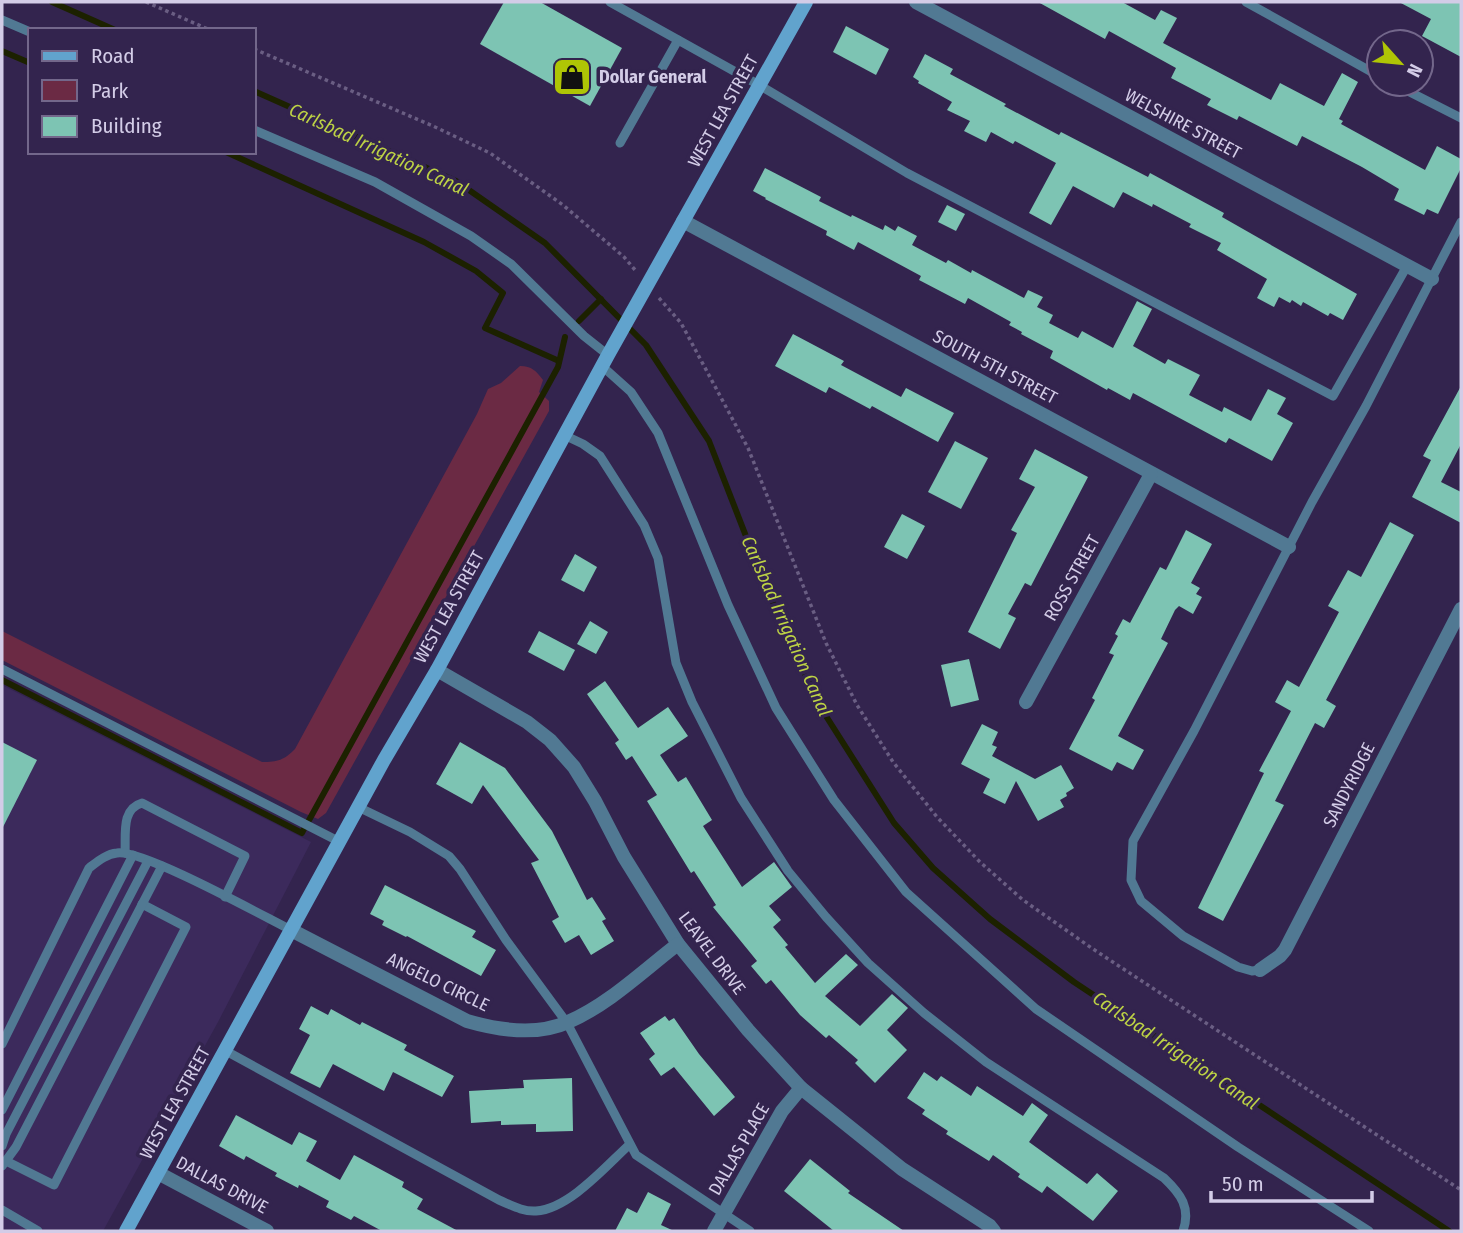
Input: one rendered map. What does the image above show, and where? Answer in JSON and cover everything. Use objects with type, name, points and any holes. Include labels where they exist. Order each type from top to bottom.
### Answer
[{"type":"main road","name":"WEST LEA STREET","points":[[125,1231],[358,807],[437,670],[605,360],[806,2]]},
{"type":"street","name":"WELSHIRE STREET","points":[[916,2],[1432,279]]},
{"type":"street","name":"SOUTH 5TH STREET","points":[[683,221],[1289,547]]},
{"type":"street","name":"ROSS STREET","points":[[1026,702],[1151,474]]},
{"type":"street","name":"SANDYRIDGE","points":[[1260,970],[1285,950],[1461,609]]},
{"type":"street","name":"LEAVEL DRIVE","points":[[437,670],[527,722],[574,767],[624,857],[678,944],[748,1030],[801,1088],[902,1169],[994,1231]]},
{"type":"street","name":"ANGELO CIRCLE","points":[[291,930],[467,1021],[488,1027],[521,1030],[567,1023],[610,996],[678,944]]},
{"type":"street","name":"DALLAS PLACE","points":[[714,1231],[782,1111],[801,1088]]},
{"type":"street","name":"DALLAS DRIVE","points":[[158,1173],[267,1231]]},
{"type":"lane","points":[[610,2],[760,85],[907,173],[1333,396],[1407,266]]},
{"type":"lane","points":[[1246,2],[1365,68]]},
{"type":"lane","points":[[2,20],[28,31]]},
{"type":"lane","points":[[620,143],[678,40]]},
{"type":"lane","points":[[1422,98],[1461,118]]},
{"type":"lane","points":[[256,131],[375,182],[471,236],[511,264],[584,336],[631,392],[658,433],[728,605],[776,708],[834,800],[906,892],[1036,1009],[1238,1147],[1369,1231]]},
{"type":"lane","points":[[1260,970],[1238,967],[1183,936],[1141,901],[1133,888],[1133,841],[1461,222]]},
{"type":"lane","points":[[564,435],[600,456],[644,525],[658,558],[676,663],[692,702],[741,798],[788,871],[825,917],[868,963],[924,1013],[986,1062],[1164,1178],[1184,1201],[1188,1217],[1182,1231]]},
{"type":"lane","points":[[2,669],[340,842]]},
{"type":"lane","points":[[2,1110],[129,854],[128,812],[134,806],[142,803],[245,856],[225,897]]},
{"type":"lane","points":[[358,807],[411,832],[449,856],[567,1023],[629,1145],[644,1161],[750,1231]]},
{"type":"lane","points":[[2,1044],[89,868],[104,857],[129,854],[162,866],[291,930]]},
{"type":"lane","points":[[2,1146],[148,861]]},
{"type":"lane","points":[[142,904],[186,926],[54,1185],[4,1163],[16,1147],[142,904],[162,866]]},
{"type":"lane","points":[[226,1051],[520,1209],[548,1209],[572,1196],[629,1145]]},
{"type":"lane","points":[[2,1210],[38,1231]]},
{"type":"path","points":[[146,2],[205,28]]},
{"type":"path","points":[[256,50],[489,153],[563,205],[624,257],[644,290],[681,323],[748,448],[826,643],[857,705],[893,762],[937,817],[980,862],[1023,900],[1461,1190]]},
{"type":"shaded area","points":[[2,685],[311,842],[218,1022],[103,1231],[2,1231]]},
{"type":"green space","points":[[520,366],[533,370],[543,380],[539,392],[549,401],[549,411],[326,813],[318,819],[2,660],[2,631],[262,762],[284,758],[295,749],[477,414],[488,389],[501,383]]},
{"type":"building","name":"Dollar General","points":[[504,2],[540,2],[622,48],[590,106],[480,44]]},
{"type":"building","points":[[1038,2],[1122,2],[1155,20],[1161,10],[1177,18],[1163,43],[1271,100],[1280,83],[1324,106],[1342,73],[1358,82],[1339,119],[1343,121],[1341,124],[1425,170],[1437,146],[1461,159],[1461,168],[1438,214],[1427,209],[1424,215],[1394,200],[1399,189],[1362,167],[1302,136],[1297,146],[1239,116],[1237,120],[1207,105],[1211,99],[1171,78],[1176,68],[1109,31],[1105,39]]},
{"type":"building","points":[[1399,2],[1461,2],[1461,57],[1435,43],[1435,28],[1426,28],[1431,19]]},
{"type":"building","points":[[846,26],[889,49],[876,75],[833,52]]},
{"type":"building","points":[[925,54],[953,69],[950,74],[1006,104],[1004,106],[1148,177],[1150,173],[1224,213],[1222,217],[1357,294],[1343,320],[1330,313],[1328,316],[1303,302],[1301,306],[1292,300],[1290,303],[1279,297],[1274,307],[1257,298],[1267,279],[1217,250],[1221,243],[1189,227],[1191,224],[1123,192],[1114,208],[1073,186],[1051,225],[1029,213],[1056,163],[1015,141],[1013,144],[991,132],[986,142],[964,131],[970,121],[947,110],[952,102],[918,83],[913,77]]},
{"type":"building","points":[[765,168],[821,197],[819,201],[851,217],[852,215],[883,230],[885,225],[895,231],[898,226],[917,236],[912,245],[946,263],[948,260],[971,273],[972,270],[1024,298],[1028,290],[1043,297],[1037,307],[1053,315],[1049,323],[1078,338],[1082,331],[1113,348],[1137,301],[1152,309],[1133,346],[1165,364],[1168,359],[1200,375],[1189,395],[1222,412],[1224,407],[1251,421],[1268,389],[1286,398],[1277,414],[1293,423],[1272,461],[1229,438],[1226,443],[1133,393],[1130,400],[1108,388],[1107,390],[1050,358],[1053,351],[1021,334],[1022,332],[1009,325],[1011,322],[968,298],[965,304],[919,280],[921,276],[858,242],[854,250],[826,235],[827,231],[765,199],[753,191]]},
{"type":"building","points":[[947,205],[965,214],[956,231],[938,222]]},
{"type":"building","points":[[793,334],[844,361],[841,365],[901,397],[906,388],[954,413],[938,442],[872,406],[870,409],[829,387],[826,393],[775,366]]},
{"type":"building","points":[[1461,386],[1461,444],[1441,482],[1461,492],[1461,523],[1412,497],[1431,460],[1423,456]]},
{"type":"building","points":[[955,441],[988,458],[961,509],[928,492]]},
{"type":"building","points":[[1035,449],[1088,477],[1031,586],[1025,583],[1008,614],[1016,618],[1000,649],[968,632],[1017,533],[1011,530],[1035,487],[1019,479]]},
{"type":"building","points":[[902,514],[925,526],[907,559],[884,547]]},
{"type":"building","points":[[1390,522],[1414,535],[1326,700],[1336,706],[1324,728],[1315,723],[1275,801],[1284,805],[1223,921],[1198,908],[1264,773],[1259,771],[1291,711],[1275,702],[1287,680],[1299,687],[1339,612],[1328,606],[1348,570],[1361,577]]},
{"type":"building","points":[[1186,530],[1212,544],[1191,583],[1200,588],[1196,594],[1202,597],[1193,614],[1179,606],[1175,610],[1161,639],[1168,643],[1118,736],[1144,750],[1133,770],[1117,762],[1112,771],[1069,749],[1095,700],[1092,698],[1114,655],[1109,653],[1123,619],[1130,623],[1160,567],[1166,570]]},
{"type":"building","points":[[575,554],[597,567],[584,592],[561,580]]},
{"type":"building","points":[[590,621],[608,632],[596,654],[577,644]]},
{"type":"building","points":[[539,631],[575,650],[564,671],[528,652]]},
{"type":"building","points":[[969,659],[979,700],[951,707],[941,665]]},
{"type":"building","points":[[605,681],[638,728],[668,707],[688,736],[660,755],[678,782],[686,777],[712,820],[703,826],[742,887],[774,862],[792,887],[769,906],[781,920],[773,927],[788,945],[785,947],[815,983],[846,954],[858,965],[825,996],[860,1026],[892,994],[908,1008],[887,1030],[907,1050],[875,1083],[855,1063],[858,1060],[829,1035],[826,1038],[800,1015],[771,980],[766,984],[751,966],[757,961],[713,907],[716,905],[694,871],[691,873],[647,801],[657,795],[632,756],[626,760],[615,743],[619,740],[587,694]]},
{"type":"building","points":[[982,724],[998,732],[992,745],[997,747],[992,756],[1035,779],[1061,765],[1074,788],[1060,800],[1064,807],[1038,821],[1016,781],[1005,804],[983,793],[990,779],[961,764]]},
{"type":"building","points":[[2,742],[37,760],[2,829]]},
{"type":"building","points":[[460,742],[505,768],[552,831],[587,900],[592,897],[606,919],[602,921],[614,941],[591,955],[579,935],[565,943],[552,921],[559,917],[531,863],[539,860],[483,785],[472,804],[436,784]]},
{"type":"building","points":[[385,885],[476,931],[472,937],[496,950],[481,976],[382,925],[384,921],[370,914]]},
{"type":"building","points":[[311,1006],[328,1015],[331,1009],[360,1025],[362,1022],[407,1045],[404,1050],[454,1076],[442,1097],[393,1072],[384,1091],[333,1064],[320,1088],[290,1073],[310,1035],[299,1029]]},
{"type":"building","points":[[665,1016],[669,1021],[674,1018],[699,1054],[735,1097],[714,1116],[674,1067],[661,1076],[649,1059],[655,1054],[640,1033]]},
{"type":"building","points":[[924,1072],[937,1081],[941,1076],[971,1096],[977,1086],[1023,1116],[1032,1103],[1048,1115],[1029,1142],[1087,1184],[1097,1173],[1118,1191],[1093,1221],[1047,1186],[1042,1193],[993,1155],[989,1161],[946,1134],[948,1131],[922,1114],[925,1110],[907,1098]]},
{"type":"building","points":[[572,1078],[573,1131],[536,1132],[536,1124],[501,1125],[501,1121],[471,1123],[469,1091],[524,1088],[523,1080]]},
{"type":"building","points":[[236,1115],[292,1145],[299,1132],[317,1141],[306,1161],[340,1180],[354,1155],[404,1182],[402,1187],[423,1199],[417,1209],[458,1231],[382,1231],[354,1216],[351,1220],[326,1207],[329,1201],[275,1176],[277,1173],[246,1156],[244,1160],[219,1146]]},
{"type":"building","points":[[810,1159],[850,1191],[848,1193],[904,1231],[834,1231],[784,1191]]},
{"type":"building","points":[[648,1192],[671,1204],[661,1225],[674,1231],[615,1231],[627,1208],[637,1213]]},
{"type":"waterway","name":"Carlsbad Irrigation Canal","points":[[52,2],[110,28]]},
{"type":"waterway","points":[[2,51],[28,62]]},
{"type":"waterway","name":"Carlsbad Irrigation Canal","points":[[256,92],[456,181],[545,243],[646,345],[709,441],[763,580],[819,705],[894,823],[933,868],[990,919],[1074,982],[1449,1231]]},
{"type":"waterway","points":[[230,154],[424,242],[476,271],[503,293],[485,328],[559,361]]},
{"type":"waterway","points":[[579,321],[601,299]]},
{"type":"waterway","points":[[308,822],[558,367],[565,337]]},
{"type":"waterway","points":[[2,680],[302,833],[304,829]]},
{"type":"place","name":"Dollar General","points":[[572,77]]}]
